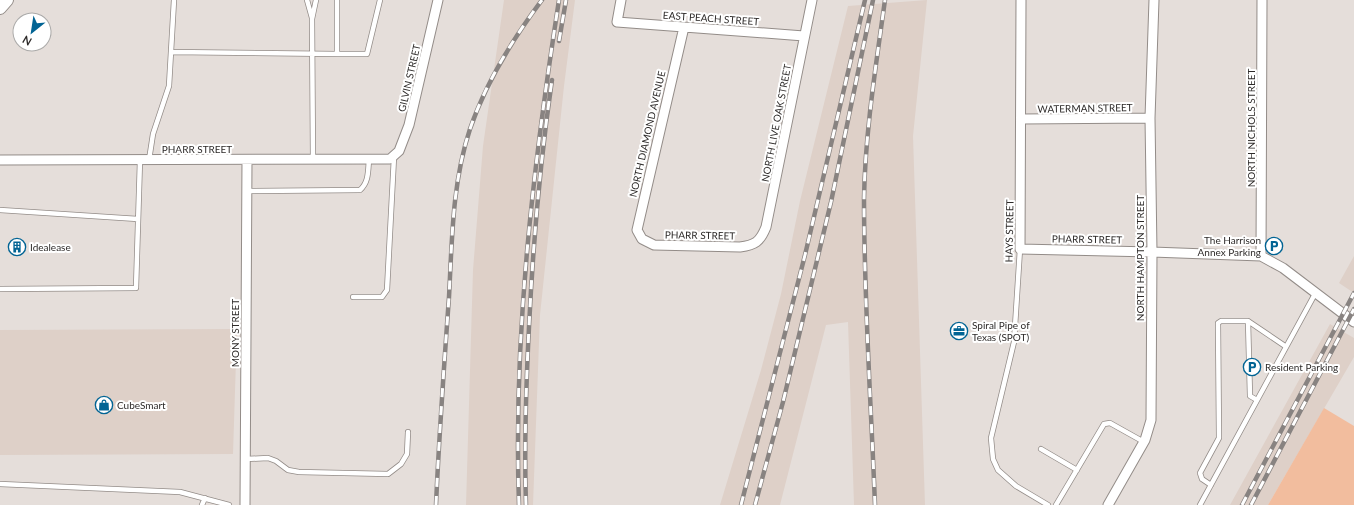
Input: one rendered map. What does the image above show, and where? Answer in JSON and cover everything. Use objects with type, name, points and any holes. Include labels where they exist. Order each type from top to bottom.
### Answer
[{"type":"main road","points":[[0,8],[7,0]]},
{"type":"street","name":"GILVIN STREET","points":[[394,157],[399,151],[409,125],[438,0]]},
{"type":"street","name":"EAST PEACH STREET","points":[[621,0],[617,22],[804,36]]},
{"type":"street","name":"NORTH LIVE OAK STREET","points":[[753,245],[762,237],[766,227],[812,0]]},
{"type":"street","name":"HAYS STREET","points":[[1020,249],[1021,0]]},
{"type":"street","name":"NORTH HAMPTON STREET","points":[[1108,505],[1150,430],[1152,415],[1150,118],[1154,0]]},
{"type":"street","name":"NORTH NICHOLS STREET","points":[[1261,256],[1262,0]]},
{"type":"street","name":"NORTH DIAMOND AVENUE","points":[[648,241],[642,239],[636,230],[684,27]]},
{"type":"street","name":"WATERMAN STREET","points":[[1021,119],[1150,118]]},
{"type":"street","name":"PHARR STREET","points":[[0,160],[369,160],[390,159],[394,157]]},
{"type":"street","name":"MONY STREET","points":[[245,505],[247,160]]},
{"type":"street","name":"PHARR STREET","points":[[648,241],[654,245],[740,247],[753,245]]},
{"type":"street","name":"PHARR STREET","points":[[1020,249],[1261,256],[1283,268],[1354,322]]},
{"type":"lane","points":[[0,289],[136,288],[138,219],[145,160],[168,86],[174,0]]},
{"type":"lane","points":[[306,0],[312,19]]},
{"type":"lane","points":[[313,160],[312,19],[316,0]]},
{"type":"lane","points":[[337,0],[337,54]]},
{"type":"lane","points":[[171,52],[366,54],[380,0]]},
{"type":"lane","points":[[353,297],[382,297],[388,290],[394,157]]},
{"type":"lane","points":[[247,191],[351,192],[360,190],[368,179],[369,160]]},
{"type":"lane","points":[[0,210],[138,219]]},
{"type":"lane","name":"HAYS STREET","points":[[1020,249],[1014,342],[991,438],[993,459],[998,470],[1016,486],[1048,505]]},
{"type":"lane","points":[[1200,505],[1314,291]]},
{"type":"lane","points":[[1210,485],[1202,479],[1200,473],[1219,438],[1217,326],[1221,321],[1248,321],[1285,346]]},
{"type":"lane","points":[[1248,321],[1250,396],[1256,400]]},
{"type":"lane","points":[[1056,505],[1104,424],[1110,423],[1144,442]]},
{"type":"lane","points":[[246,459],[268,458],[276,461],[288,470],[299,472],[388,474],[401,464],[407,454],[408,432]]},
{"type":"lane","points":[[1041,449],[1077,470]]},
{"type":"lane","points":[[0,484],[180,492],[229,505]]},
{"type":"lane","points":[[202,505],[205,498]]},
{"type":"shaded area","points":[[504,0],[575,0],[564,86],[540,315],[533,505],[466,505],[473,270],[483,146]]},
{"type":"shaded area","points":[[927,0],[913,136],[925,505],[854,505],[848,322],[826,325],[780,505],[720,505],[761,370],[781,294],[800,201],[848,6]]},
{"type":"shaded area","points":[[1354,256],[1354,293],[1339,283]]},
{"type":"shaded area","points":[[1330,324],[1354,338],[1354,357],[1268,505],[1230,505]]},
{"type":"shaded area","points":[[237,329],[233,454],[0,455],[0,330]]},
{"type":"shaded area","points":[[1324,408],[1354,426],[1354,505],[1268,505]]},
{"type":"railway","points":[[436,505],[452,233],[456,191],[464,149],[476,112],[492,78],[520,30],[542,0]]},
{"type":"railway","points":[[519,505],[519,378],[522,315],[533,189],[559,0]]},
{"type":"railway","points":[[559,41],[566,0]]},
{"type":"railway","points":[[741,505],[805,255],[865,0]]},
{"type":"railway","points":[[755,505],[783,402],[831,202],[873,0]]},
{"type":"railway","points":[[875,505],[866,314],[864,199],[866,149],[885,0]]},
{"type":"railway","points":[[526,505],[525,461],[527,371],[531,296],[541,172],[552,80]]},
{"type":"railway","points":[[1242,505],[1354,293]]},
{"type":"railway","points":[[1251,505],[1354,309]]},
{"type":"place","name":"The Harrison Annex Parking","points":[[1274,246]]},
{"type":"place","name":"Idealease","points":[[17,247]]},
{"type":"place","name":"Spiral Pipe of Texas (SPOT)","points":[[959,331]]},
{"type":"place","name":"Resident Parking","points":[[1252,367]]},
{"type":"place","name":"CubeSmart","points":[[104,405]]}]
